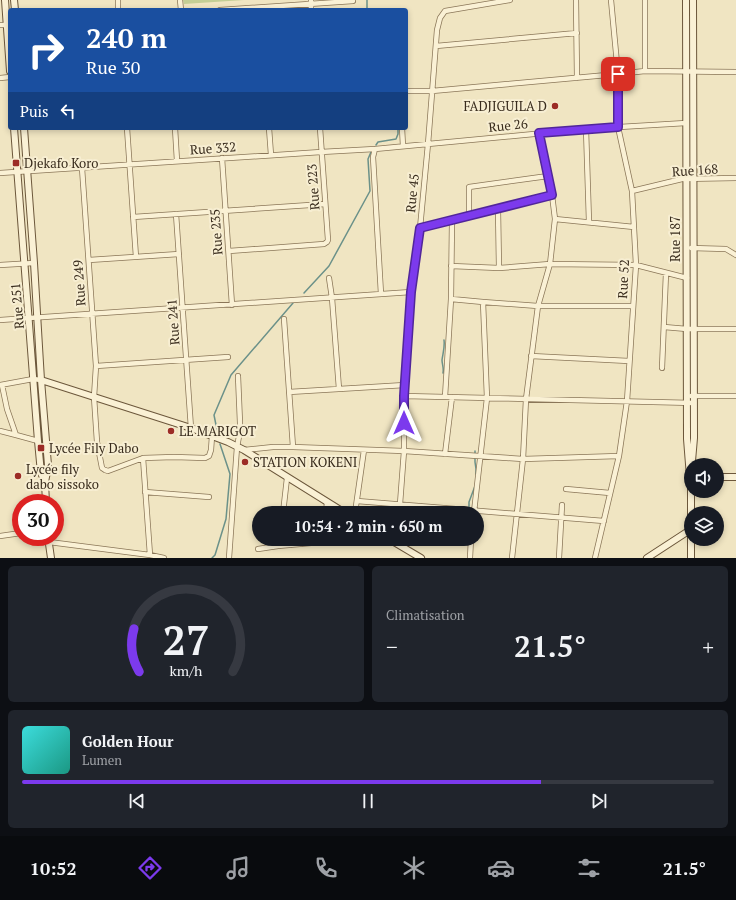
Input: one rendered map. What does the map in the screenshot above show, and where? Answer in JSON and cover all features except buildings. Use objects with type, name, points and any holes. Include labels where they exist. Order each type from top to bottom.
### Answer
[{"type":"street","points":[[5,0],[8,48]]},
{"type":"street","name":"Rue 45","points":[[400,504],[404,451],[404,396],[411,292],[420,228],[437,30],[440,18],[445,11],[510,0]]},
{"type":"street","points":[[576,0],[577,78]]},
{"type":"street","name":"Rue 52","points":[[595,558],[619,456],[627,401],[636,265],[632,191],[618,127],[618,74],[611,0]]},
{"type":"street","points":[[645,0],[646,71]]},
{"type":"street","name":"Rue 187","points":[[686,0],[686,248],[687,329],[690,378],[687,439],[689,458]]},
{"type":"street","name":"Rue 187","points":[[690,378],[694,329],[693,0]]},
{"type":"street","points":[[268,8],[311,2],[353,1]]},
{"type":"street","points":[[436,46],[577,33]]},
{"type":"street","points":[[408,92],[646,71],[736,72]]},
{"type":"street","name":"Rue 26","points":[[428,144],[586,129],[686,123]]},
{"type":"street","points":[[586,129],[589,222]]},
{"type":"street","name":"Rue 251","points":[[14,130],[38,441],[41,472],[45,482]]},
{"type":"street","name":"Rue 251","points":[[24,130],[48,465],[45,482],[46,494]]},
{"type":"street","points":[[127,130],[136,257]]},
{"type":"street","points":[[175,130],[177,161]]},
{"type":"street","points":[[269,130],[271,155]]},
{"type":"street","name":"Rue 223","points":[[229,251],[324,244],[327,242],[320,130]]},
{"type":"street","points":[[402,130],[403,146]]},
{"type":"street","points":[[512,558],[523,459],[526,399],[531,356],[538,306],[550,264],[555,219],[552,195],[539,133]]},
{"type":"street","name":"Rue 332","points":[[0,173],[375,149],[428,144]]},
{"type":"street","points":[[375,149],[373,157],[381,294]]},
{"type":"street","name":"Rue 235","points":[[222,158],[232,304]]},
{"type":"street","name":"Rue 249","points":[[82,168],[96,366],[94,396],[97,442],[102,468],[108,471],[143,458]]},
{"type":"street","points":[[469,216],[469,187],[548,176]]},
{"type":"street","name":"Rue 168","points":[[632,191],[682,179],[736,178]]},
{"type":"street","points":[[420,228],[552,195]]},
{"type":"street","points":[[133,217],[325,204]]},
{"type":"street","points":[[498,209],[500,268]]},
{"type":"street","name":"Rue 241","points":[[176,214],[191,428]]},
{"type":"street","points":[[555,219],[634,227]]},
{"type":"street","points":[[445,397],[451,299],[452,220]]},
{"type":"street","points":[[686,248],[726,249],[736,255]]},
{"type":"street","points":[[89,260],[179,254]]},
{"type":"street","points":[[0,265],[34,263]]},
{"type":"street","points":[[452,266],[500,268],[550,264],[636,265],[687,278]]},
{"type":"street","points":[[662,368],[666,273]]},
{"type":"street","points":[[329,278],[339,389]]},
{"type":"street","points":[[0,320],[411,292]]},
{"type":"street","points":[[451,299],[538,306],[633,306]]},
{"type":"street","points":[[475,506],[487,398],[483,302]]},
{"type":"street","points":[[284,320],[293,447]]},
{"type":"street","points":[[664,327],[687,329],[736,328]]},
{"type":"street","points":[[531,356],[630,361]]},
{"type":"street","points":[[96,366],[228,357]]},
{"type":"street","points":[[229,558],[237,447],[240,431],[238,376]]},
{"type":"street","points":[[16,435],[1,385],[33,379],[41,380],[191,428],[228,442],[244,450],[334,506]]},
{"type":"street","points":[[289,392],[405,385]]},
{"type":"street","points":[[404,396],[627,401],[736,396]]},
{"type":"street","points":[[445,454],[452,397]]},
{"type":"street","name":"Rue 187","points":[[690,399],[694,438],[693,458]]},
{"type":"street","points":[[0,431],[38,441]]},
{"type":"street","points":[[150,555],[143,458],[205,458],[209,456],[211,450],[212,436]]},
{"type":"street","points":[[244,450],[273,447],[293,447],[404,451],[523,459],[619,456]]},
{"type":"street","points":[[356,506],[364,450]]},
{"type":"street","points":[[724,477],[736,477]]},
{"type":"street","points":[[284,506],[287,478]]},
{"type":"street","points":[[566,489],[610,493]]},
{"type":"street","points":[[145,492],[209,497]]},
{"type":"street","points":[[357,501],[418,506]]},
{"type":"street","points":[[327,506],[328,502]]},
{"type":"street","points":[[559,558],[562,505]]},
{"type":"street","points":[[484,512],[604,521]]},
{"type":"street","points":[[0,536],[12,534]]},
{"type":"street","points":[[647,558],[684,534]]},
{"type":"street","points":[[64,541],[164,558]]},
{"type":"street","points":[[50,546],[51,558]]},
{"type":"street","points":[[258,549],[278,546]]},
{"type":"street","points":[[400,546],[418,557]]},
{"type":"street","points":[[471,546],[470,557],[476,558]]},
{"type":"street","name":"Rue 187","points":[[691,546],[691,558]]},
{"type":"green space","points":[[183,0],[244,0],[184,4]]},
{"type":"waterway","points":[[367,0],[367,8]]},
{"type":"waterway","points":[[376,145],[378,142],[396,139],[398,130]]},
{"type":"waterway","points":[[304,293],[329,266],[370,191],[368,159],[371,152]]},
{"type":"waterway","points":[[218,435],[214,415],[231,375],[293,303]]},
{"type":"waterway","points":[[443,373],[442,360],[444,340]]},
{"type":"waterway","points":[[212,558],[215,555],[226,519],[230,474],[220,444]]},
{"type":"waterway","points":[[475,451],[476,474]]},
{"type":"waterway","points":[[469,506],[475,486]]},
{"type":"place","name":"FADJIGUILA D","points":[[555,106]]},
{"type":"place","name":"Djekafo Koro","points":[[16,163]]},
{"type":"place","name":"LE MARIGOT","points":[[171,431]]},
{"type":"place","name":"Lycée Fily Dabo","points":[[41,448]]},
{"type":"place","name":"STATION KOKENI","points":[[245,462]]},
{"type":"place","name":"Lycée fily dabo sissoko","points":[[18,476]]},
{"type":"route","points":[[404,423],[404,396],[411,292],[420,228],[552,195],[539,133],[618,127],[618,74]]}]
